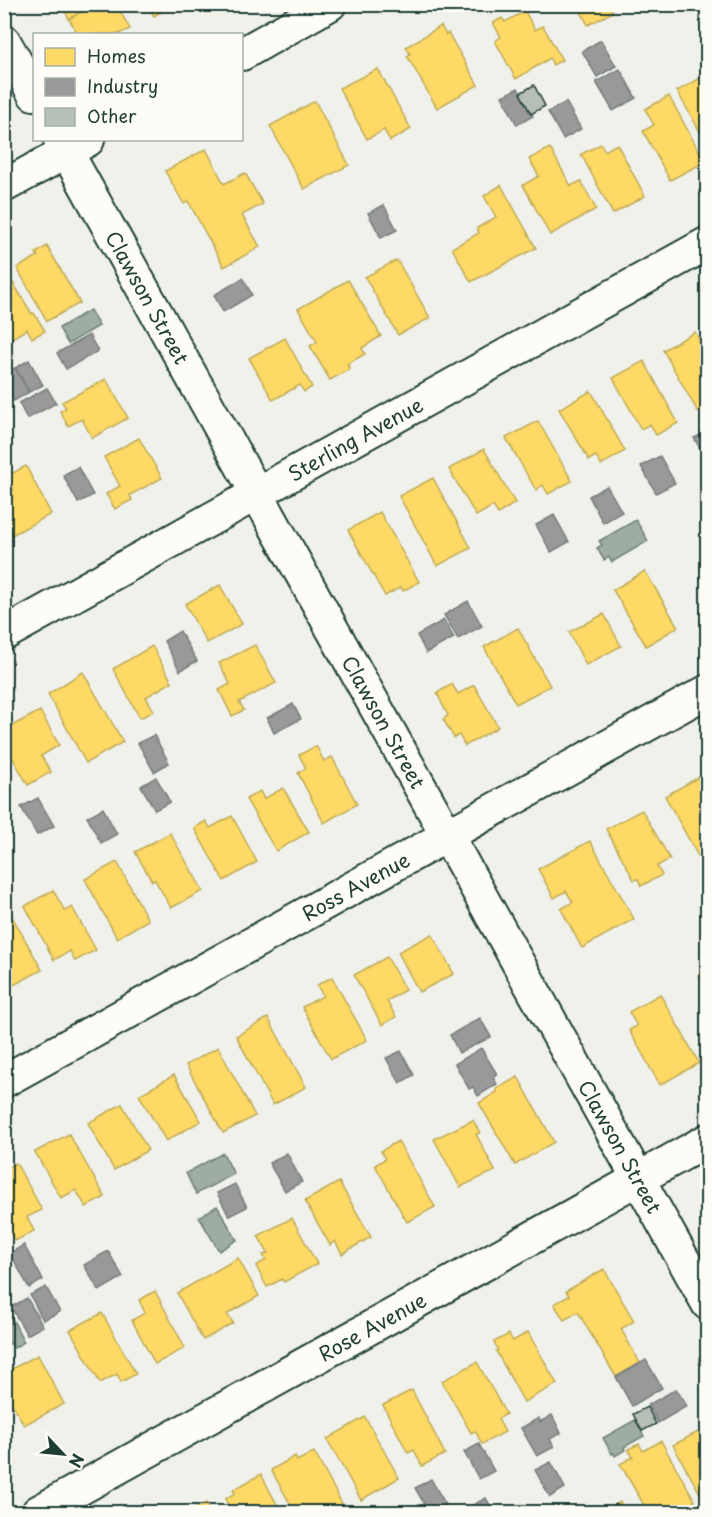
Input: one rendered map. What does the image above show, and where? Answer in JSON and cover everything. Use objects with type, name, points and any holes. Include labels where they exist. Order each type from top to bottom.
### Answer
[{"type":"street","points":[[243,53],[330,4]]},
{"type":"street","points":[[4,41],[33,92]]},
{"type":"street","points":[[4,186],[71,144]]},
{"type":"street","name":"Clawson Street","points":[[71,144],[256,494],[708,1304]]},
{"type":"street","name":"Sterling Avenue","points":[[4,634],[708,243]]},
{"type":"street","name":"Ross Avenue","points":[[4,1081],[708,691]]},
{"type":"street","name":"Rose Avenue","points":[[38,1512],[708,1140]]},
{"type":"shaded area","points":[[90,310],[99,326],[68,344],[59,328]]},
{"type":"shaded area","points":[[636,520],[648,541],[612,562],[609,557],[604,560],[597,548],[602,545],[599,541]]},
{"type":"shaded area","points":[[223,1153],[234,1174],[196,1194],[186,1173]]},
{"type":"shaded area","points":[[217,1206],[237,1240],[219,1251],[199,1217]]},
{"type":"shaded area","points":[[11,1316],[24,1342],[14,1348],[11,1343],[5,1347],[5,1319]]},
{"type":"shaded area","points":[[635,1420],[644,1436],[624,1447],[625,1450],[615,1456],[603,1438]]},
{"type":"building: Homes","points":[[61,4],[95,4],[69,19]]},
{"type":"building: Homes","points":[[95,4],[116,4],[130,29],[121,33],[77,33],[69,19]]},
{"type":"building: Homes","points":[[147,4],[174,4],[154,16]]},
{"type":"building: Homes","points":[[577,4],[608,4],[613,12],[588,25]]},
{"type":"building: Homes","points":[[525,11],[535,30],[543,26],[562,60],[553,65],[550,58],[516,79],[495,41],[501,37],[493,23],[502,18],[505,22]]},
{"type":"building: Homes","points":[[441,26],[446,35],[448,33],[478,85],[437,108],[407,56],[410,54],[406,47]]},
{"type":"building: Homes","points":[[378,69],[411,129],[390,141],[384,130],[367,139],[339,88]]},
{"type":"building: Homes","points":[[708,74],[708,146],[677,91]]},
{"type":"building: Homes","points":[[669,96],[705,162],[670,180],[643,131],[654,125],[645,109]]},
{"type":"building: Homes","points":[[315,101],[349,165],[304,189],[270,126]]},
{"type":"building: Homes","points":[[601,144],[605,151],[617,144],[645,196],[613,214],[581,154]]},
{"type":"building: Homes","points":[[550,148],[571,186],[581,181],[596,209],[550,235],[523,185],[539,176],[529,159]]},
{"type":"building: Homes","points":[[206,149],[224,184],[245,173],[263,204],[242,215],[260,247],[224,267],[188,201],[184,204],[165,171]]},
{"type":"building: Homes","points":[[501,185],[536,248],[471,282],[452,248],[479,233],[477,228],[496,217],[484,196]]},
{"type":"building: Homes","points":[[47,246],[80,303],[47,321],[17,268],[38,256],[36,253]]},
{"type":"building: Homes","points":[[397,260],[430,318],[398,335],[365,277]]},
{"type":"building: Homes","points":[[4,268],[45,331],[32,338],[27,329],[9,340],[4,333]]},
{"type":"building: Homes","points":[[348,280],[381,336],[362,348],[365,354],[347,364],[350,369],[330,380],[310,346],[317,342],[298,309]]},
{"type":"building: Homes","points":[[695,332],[708,354],[708,407],[698,412],[663,350]]},
{"type":"building: Homes","points":[[285,338],[312,387],[304,392],[300,385],[273,400],[249,358]]},
{"type":"building: Homes","points":[[644,361],[678,423],[656,435],[650,424],[641,429],[613,378]]},
{"type":"building: Homes","points":[[106,379],[128,418],[92,438],[82,419],[68,426],[60,411],[66,408],[62,402]]},
{"type":"building: Homes","points":[[591,391],[625,451],[601,465],[596,456],[589,460],[559,409]]},
{"type":"building: Homes","points":[[538,421],[572,481],[548,494],[543,485],[536,490],[506,438]]},
{"type":"building: Homes","points":[[139,438],[162,478],[130,495],[132,500],[115,509],[106,494],[120,486],[104,457]]},
{"type":"building: Homes","points":[[484,449],[515,503],[498,514],[493,506],[476,516],[449,469]]},
{"type":"building: Homes","points":[[26,466],[51,514],[12,535],[4,521],[4,495],[13,490],[5,477]]},
{"type":"building: Homes","points":[[433,478],[471,548],[437,566],[399,496]]},
{"type":"building: Homes","points":[[380,512],[419,582],[403,591],[401,587],[385,596],[348,530]]},
{"type":"building: Homes","points":[[645,571],[678,627],[646,646],[613,590]]},
{"type":"building: Homes","points":[[220,585],[242,624],[207,643],[185,604]]},
{"type":"building: Homes","points":[[604,614],[621,646],[586,665],[569,632]]},
{"type":"building: Homes","points":[[518,628],[550,686],[516,704],[484,647]]},
{"type":"building: Homes","points":[[255,645],[276,683],[239,702],[244,710],[232,716],[219,690],[230,684],[219,663]]},
{"type":"building: Homes","points":[[152,646],[172,682],[146,697],[154,711],[140,718],[113,669]]},
{"type":"building: Homes","points":[[83,672],[123,742],[86,763],[48,694]]},
{"type":"building: Homes","points":[[452,684],[458,694],[474,685],[498,727],[465,746],[459,735],[454,738],[443,719],[448,716],[437,693]]},
{"type":"building: Homes","points":[[40,711],[59,745],[41,756],[51,772],[28,785],[4,743],[4,730]]},
{"type":"building: Homes","points":[[316,746],[324,761],[332,757],[357,804],[324,823],[298,773],[306,768],[299,755]]},
{"type":"building: Homes","points":[[699,777],[708,792],[708,863],[703,865],[665,796]]},
{"type":"building: Homes","points":[[283,788],[309,832],[276,851],[246,799],[260,791],[264,799]]},
{"type":"building: Homes","points":[[642,810],[670,859],[657,866],[662,875],[641,886],[638,879],[634,880],[606,829]]},
{"type":"building: Homes","points":[[232,816],[257,862],[224,881],[194,828],[206,821],[210,828]]},
{"type":"building: Homes","points":[[170,833],[203,891],[171,908],[135,852]]},
{"type":"building: Homes","points":[[590,841],[634,919],[582,948],[561,909],[573,902],[566,891],[554,898],[538,869]]},
{"type":"building: Homes","points":[[117,862],[148,920],[117,938],[85,879]]},
{"type":"building: Homes","points":[[53,890],[65,911],[72,907],[96,950],[75,961],[70,951],[54,960],[25,906]]},
{"type":"building: Homes","points":[[13,918],[42,970],[4,990],[4,923]]},
{"type":"building: Homes","points":[[432,934],[454,974],[419,992],[398,952]]},
{"type":"building: Homes","points":[[387,957],[405,990],[387,1001],[396,1017],[382,1025],[354,975]]},
{"type":"building: Homes","points":[[708,969],[708,991],[699,974]]},
{"type":"building: Homes","points":[[332,977],[367,1040],[331,1059],[302,1007],[323,996],[317,985]]},
{"type":"building: Homes","points":[[660,994],[699,1063],[660,1085],[629,1030],[637,1026],[629,1012]]},
{"type":"building: Homes","points":[[268,1018],[306,1087],[273,1105],[236,1036]]},
{"type":"building: Homes","points":[[218,1047],[255,1116],[223,1133],[186,1065]]},
{"type":"building: Homes","points":[[174,1075],[201,1121],[166,1141],[139,1095]]},
{"type":"building: Homes","points":[[518,1077],[554,1142],[515,1165],[479,1103],[497,1092],[496,1089]]},
{"type":"building: Homes","points":[[122,1104],[148,1150],[114,1170],[88,1123]]},
{"type":"building: Homes","points":[[473,1120],[480,1133],[476,1134],[495,1171],[460,1187],[434,1139]]},
{"type":"building: Homes","points":[[69,1134],[105,1197],[86,1207],[76,1190],[61,1198],[35,1152]]},
{"type":"building: Homes","points":[[398,1141],[435,1207],[407,1222],[375,1165],[385,1159],[381,1151]]},
{"type":"building: Homes","points":[[16,1163],[42,1210],[27,1217],[34,1231],[15,1241],[4,1221],[4,1169]]},
{"type":"building: Homes","points":[[339,1182],[371,1237],[342,1254],[335,1241],[330,1245],[305,1201]]},
{"type":"building: Homes","points":[[292,1218],[317,1264],[284,1282],[282,1279],[267,1287],[256,1266],[266,1260],[263,1255],[268,1253],[258,1236]]},
{"type":"building: Homes","points":[[238,1258],[259,1296],[227,1314],[233,1323],[203,1340],[177,1293]]},
{"type":"building: Homes","points":[[604,1269],[634,1321],[621,1329],[640,1363],[616,1377],[578,1312],[564,1320],[554,1304],[569,1296],[566,1291]]},
{"type":"building: Homes","points":[[155,1291],[185,1348],[155,1364],[132,1320],[145,1313],[139,1300]]},
{"type":"building: Homes","points":[[102,1313],[136,1374],[121,1382],[117,1374],[100,1383],[70,1330]]},
{"type":"building: Homes","points":[[528,1332],[557,1384],[524,1402],[496,1351],[498,1350],[494,1342],[509,1334],[513,1341]]},
{"type":"building: Homes","points":[[38,1355],[64,1404],[24,1425],[4,1389],[4,1373]]},
{"type":"building: Homes","points":[[477,1362],[506,1414],[498,1419],[505,1432],[482,1444],[475,1431],[471,1433],[442,1381]]},
{"type":"building: Homes","points":[[412,1390],[445,1454],[422,1466],[414,1450],[408,1453],[383,1405]]},
{"type":"building: Homes","points":[[365,1417],[399,1478],[361,1500],[327,1439]]},
{"type":"building: Homes","points":[[698,1432],[701,1437],[708,1433],[708,1492],[701,1495],[673,1445]]},
{"type":"building: Homes","points":[[661,1441],[695,1501],[693,1502],[698,1511],[648,1512],[620,1464],[633,1457],[628,1449],[639,1444],[643,1451]]},
{"type":"building: Homes","points":[[314,1452],[345,1509],[339,1512],[295,1512],[271,1470],[295,1456],[297,1461]]},
{"type":"building: Homes","points":[[261,1474],[281,1512],[232,1512],[225,1499],[235,1493],[233,1490]]},
{"type":"building: Homes","points":[[620,1502],[626,1512],[602,1512]]},
{"type":"building: Homes","points":[[206,1503],[211,1512],[189,1512]]},
{"type":"building: Industry","points":[[601,40],[616,66],[597,77],[582,51]]},
{"type":"building: Industry","points":[[620,69],[636,98],[613,111],[596,82]]},
{"type":"building: Industry","points":[[518,88],[533,116],[517,125],[502,96]]},
{"type":"building: Industry","points":[[566,102],[581,129],[563,139],[548,112]]},
{"type":"building: Industry","points":[[384,205],[397,230],[381,238],[368,213]]},
{"type":"building: Industry","points":[[243,278],[252,295],[223,312],[214,295]]},
{"type":"building: Industry","points":[[89,335],[98,351],[66,369],[57,353]]},
{"type":"building: Industry","points":[[29,360],[43,385],[29,392],[15,368]]},
{"type":"building: Industry","points":[[15,368],[29,392],[14,401],[4,384],[4,373]]},
{"type":"building: Industry","points":[[47,388],[56,403],[27,419],[19,403]]},
{"type":"building: Industry","points":[[708,431],[708,462],[694,438]]},
{"type":"building: Industry","points":[[660,456],[675,483],[656,493],[641,466]]},
{"type":"building: Industry","points":[[78,467],[93,495],[78,503],[63,475]]},
{"type":"building: Industry","points":[[607,486],[622,512],[603,523],[589,496]]},
{"type":"building: Industry","points":[[554,515],[569,542],[551,552],[536,525]]},
{"type":"building: Industry","points":[[468,601],[482,626],[458,639],[444,615]]},
{"type":"building: Industry","points":[[444,620],[454,638],[426,653],[417,635]]},
{"type":"building: Industry","points":[[180,631],[197,661],[180,671],[164,641]]},
{"type":"building: Industry","points":[[293,704],[301,719],[274,733],[267,718]]},
{"type":"building: Industry","points":[[154,735],[169,763],[154,772],[138,743]]},
{"type":"building: Industry","points":[[156,777],[170,802],[155,810],[141,786]]},
{"type":"building: Industry","points":[[38,798],[54,826],[37,835],[21,807]]},
{"type":"building: Industry","points":[[103,808],[117,834],[101,843],[87,817]]},
{"type":"building: Industry","points":[[708,921],[708,936],[702,924]]},
{"type":"building: Industry","points":[[480,1018],[491,1037],[459,1053],[450,1035]]},
{"type":"building: Industry","points":[[481,1048],[497,1074],[493,1077],[497,1084],[478,1096],[473,1087],[469,1089],[455,1064]]},
{"type":"building: Industry","points":[[401,1051],[414,1075],[400,1083],[386,1058]]},
{"type":"building: Industry","points":[[287,1153],[302,1182],[285,1191],[269,1163]]},
{"type":"building: Industry","points":[[235,1184],[247,1207],[229,1216],[217,1193]]},
{"type":"building: Industry","points":[[24,1245],[43,1280],[29,1288],[10,1253]]},
{"type":"building: Industry","points":[[108,1251],[123,1277],[99,1291],[84,1265]]},
{"type":"building: Industry","points":[[46,1287],[60,1312],[43,1320],[30,1295]]},
{"type":"building: Industry","points":[[27,1298],[43,1326],[27,1335],[11,1307]]},
{"type":"building: Industry","points":[[646,1360],[662,1388],[632,1406],[616,1377]]},
{"type":"building: Industry","points":[[676,1389],[687,1406],[658,1423],[648,1405]]},
{"type":"building: Industry","points":[[552,1415],[561,1433],[550,1439],[554,1447],[537,1456],[521,1428],[539,1418],[540,1422]]},
{"type":"building: Industry","points":[[479,1444],[494,1471],[479,1479],[464,1452]]},
{"type":"building: Industry","points":[[551,1462],[565,1488],[550,1497],[535,1470]]},
{"type":"building: Industry","points":[[431,1479],[447,1507],[438,1512],[429,1512],[415,1488]]},
{"type":"building: Industry","points":[[486,1498],[494,1512],[474,1512],[471,1506]]},
{"type":"building: Other","points":[[534,85],[545,106],[531,114],[520,93]]},
{"type":"building: Other","points":[[647,1407],[656,1424],[642,1431],[633,1414]]}]
